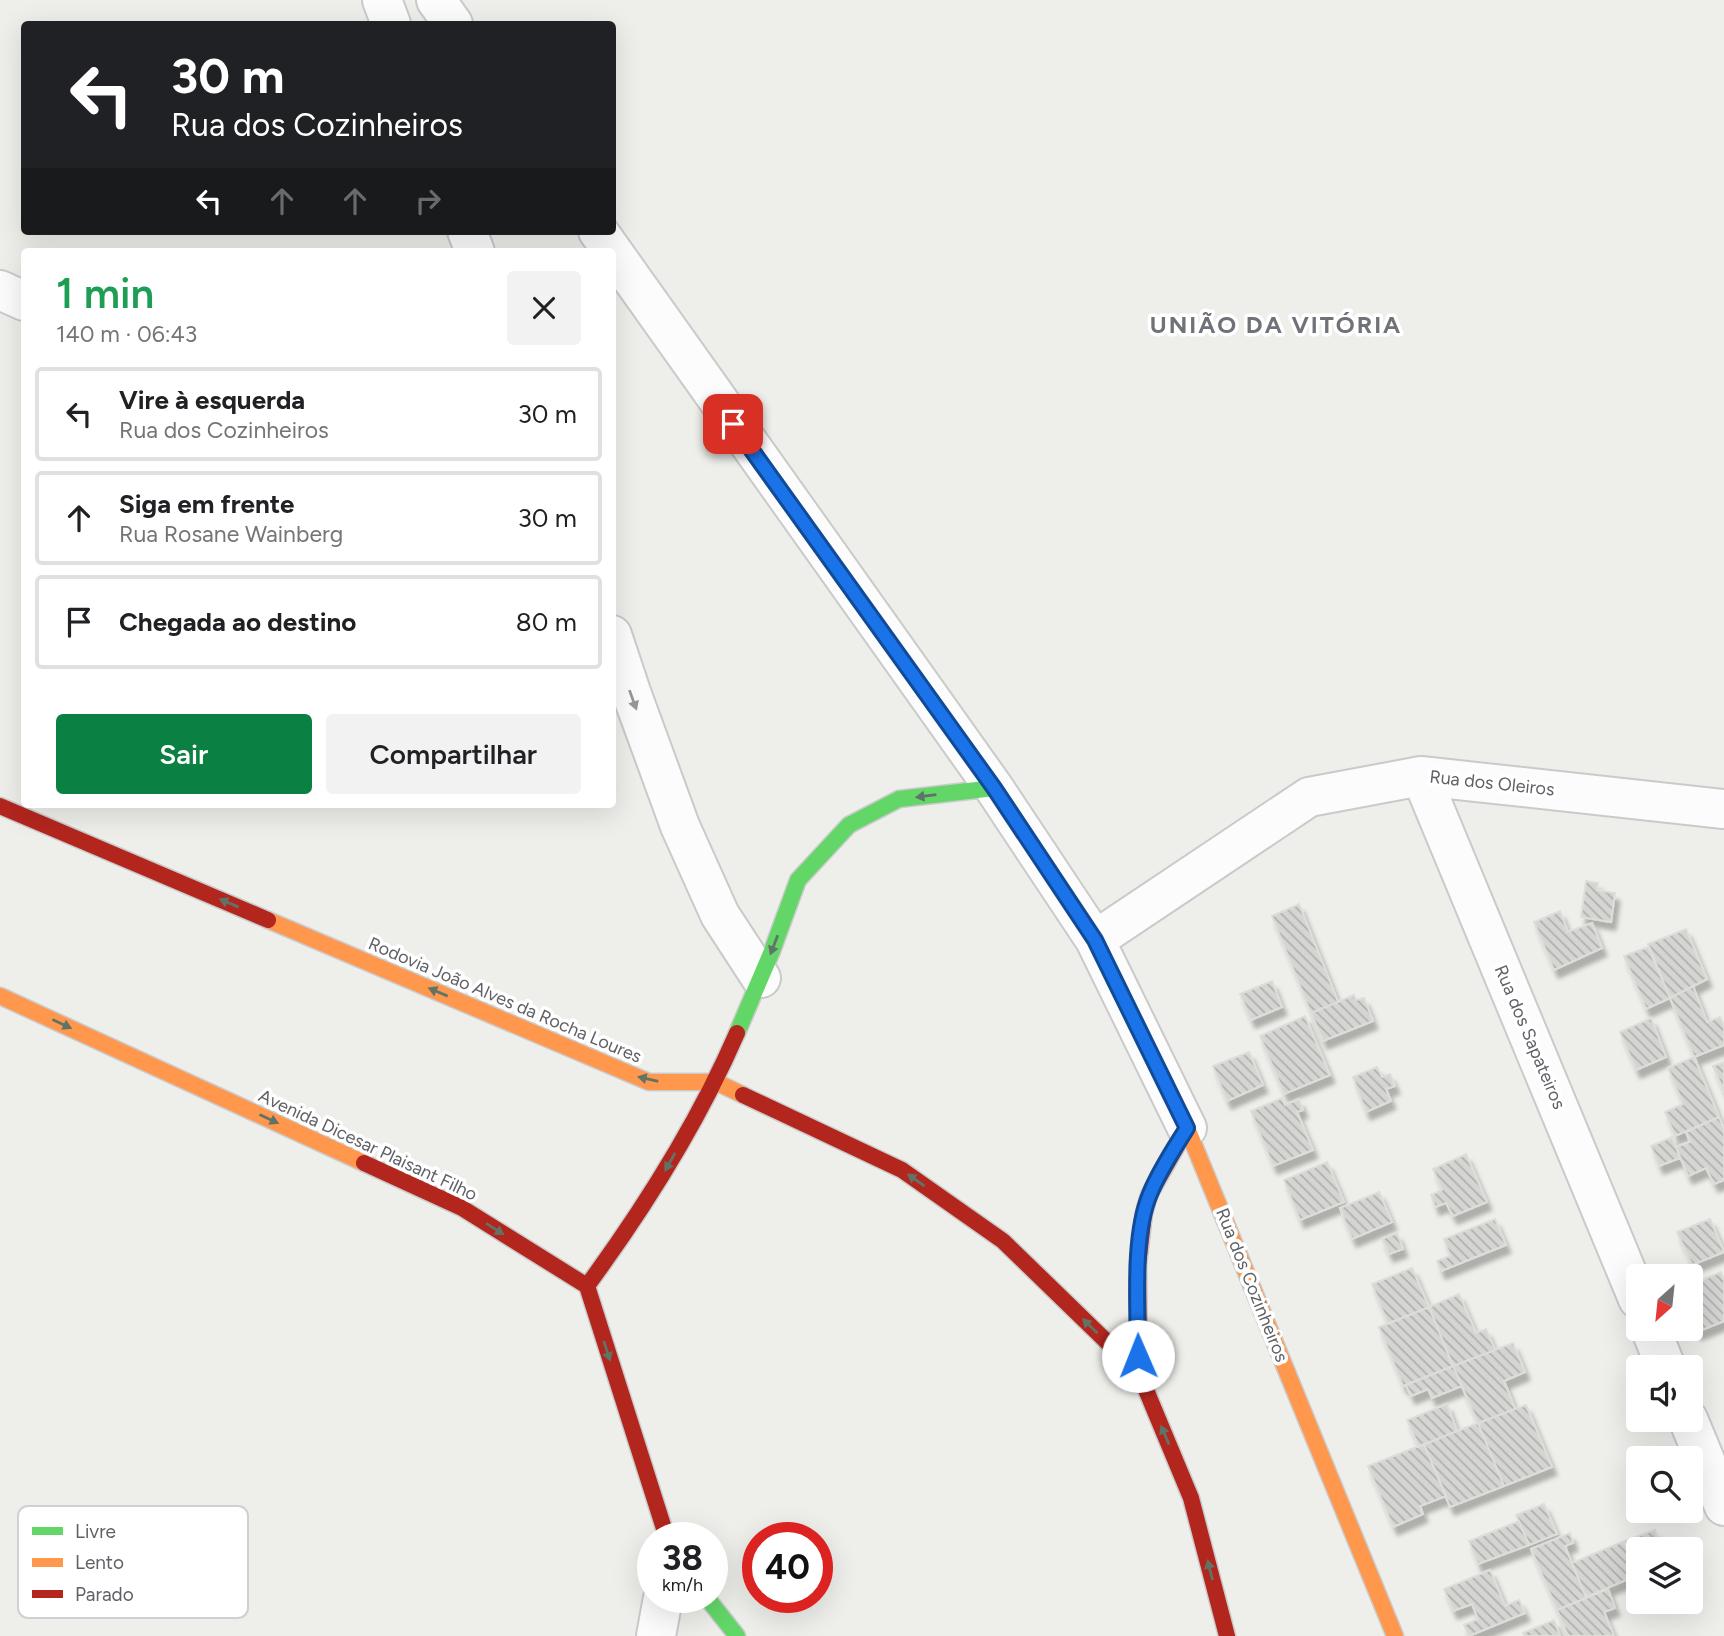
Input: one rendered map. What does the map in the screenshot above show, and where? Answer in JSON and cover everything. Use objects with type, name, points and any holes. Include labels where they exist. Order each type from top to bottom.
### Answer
[{"type":"street","points":[[382,0],[390,21]]},
{"type":"street","points":[[436,0],[451,21]]},
{"type":"street","name":"Rua dos Cozinheiros","points":[[616,256],[994,788],[1095,940],[1187,1128],[1395,1636]]},
{"type":"street","points":[[0,290],[21,300]]},
{"type":"street","points":[[616,647],[680,826],[720,915],[761,978]]},
{"type":"street","name":"Rua dos Oleiros","points":[[1095,940],[1309,797],[1421,776],[1724,809]]},
{"type":"street","name":"Rua dos Sapateiros","points":[[1421,776],[1626,1270]]},
{"type":"street","points":[[662,1522],[587,1286],[648,1197],[716,1082],[761,978],[798,880],[849,825],[899,799],[994,788]]},
{"type":"street","name":"Rodovia João Alves da Rocha Loures","points":[[0,806],[649,1082],[716,1082],[902,1170],[1003,1241],[1139,1373]]},
{"type":"street","name":"Avenida Dicesar Plaisant Filho","points":[[0,996],[462,1208],[587,1286]]},
{"type":"street","points":[[1187,1128],[1149,1195],[1144,1213],[1138,1265],[1139,1373],[1191,1498],[1227,1636]]},
{"type":"street","points":[[1693,1432],[1724,1506]]},
{"type":"street","points":[[656,1636],[660,1613]]},
{"type":"street","points":[[719,1613],[737,1636]]},
{"type":"building","points":[[1586,881],[1598,883],[1597,890],[1615,893],[1611,922],[1581,917]]},
{"type":"building","points":[[1299,904],[1338,1002],[1311,1013],[1272,916]]},
{"type":"building","points":[[1560,911],[1568,932],[1592,923],[1602,948],[1554,970],[1534,922]]},
{"type":"building","points":[[1686,929],[1707,979],[1670,998],[1648,944]]},
{"type":"building","points":[[1648,947],[1670,998],[1646,1009],[1624,956]]},
{"type":"building","points":[[1272,981],[1282,1007],[1251,1020],[1240,994]]},
{"type":"building","points":[[1693,986],[1707,1022],[1720,1017],[1724,1025],[1724,1045],[1694,1057],[1670,998]]},
{"type":"building","points":[[1354,995],[1356,1000],[1364,998],[1373,1021],[1323,1041],[1311,1013]]},
{"type":"building","points":[[1305,1016],[1330,1075],[1284,1094],[1260,1036]]},
{"type":"building","points":[[1651,1018],[1666,1057],[1636,1070],[1620,1032]]},
{"type":"building","points":[[1249,1052],[1263,1085],[1227,1101],[1213,1066]]},
{"type":"building","points":[[1694,1057],[1719,1117],[1675,1136],[1665,1112],[1683,1104],[1668,1068]]},
{"type":"building","points":[[1724,1062],[1724,1092],[1713,1066]]},
{"type":"building","points":[[1377,1067],[1382,1077],[1390,1074],[1395,1086],[1386,1089],[1391,1101],[1366,1112],[1353,1077]]},
{"type":"building","points":[[1282,1098],[1285,1105],[1299,1099],[1303,1110],[1297,1112],[1313,1150],[1273,1166],[1251,1111]]},
{"type":"building","points":[[1719,1117],[1724,1129],[1724,1180],[1714,1184],[1706,1168],[1688,1176],[1676,1147],[1690,1142],[1686,1132]]},
{"type":"building","points":[[1672,1137],[1680,1158],[1659,1166],[1651,1146]]},
{"type":"building","points":[[1466,1154],[1487,1202],[1453,1216],[1446,1203],[1435,1207],[1431,1195],[1442,1190],[1433,1169]]},
{"type":"building","points":[[1327,1162],[1344,1202],[1300,1220],[1284,1180]]},
{"type":"building","points":[[1379,1192],[1392,1222],[1352,1239],[1340,1208]]},
{"type":"building","points":[[1495,1219],[1506,1245],[1441,1271],[1437,1261],[1450,1256],[1444,1239]]},
{"type":"building","points":[[1710,1219],[1724,1252],[1692,1264],[1677,1232]]},
{"type":"building","points":[[1397,1233],[1403,1249],[1389,1254],[1382,1239]]},
{"type":"building","points":[[1412,1268],[1429,1307],[1388,1324],[1372,1284]]},
{"type":"building","points":[[1721,1272],[1724,1280],[1724,1321],[1703,1330],[1703,1280]]},
{"type":"building","points":[[1459,1294],[1476,1333],[1486,1329],[1495,1350],[1453,1366],[1429,1307]]},
{"type":"building","points":[[1429,1307],[1453,1366],[1403,1386],[1379,1327]]},
{"type":"building","points":[[1513,1343],[1525,1372],[1504,1381],[1515,1409],[1478,1423],[1453,1366]]},
{"type":"building","points":[[1453,1366],[1462,1386],[1432,1398],[1428,1389],[1411,1396],[1406,1385]]},
{"type":"building","points":[[1447,1404],[1457,1431],[1419,1447],[1407,1420]]},
{"type":"building","points":[[1526,1405],[1552,1467],[1504,1486],[1478,1423]]},
{"type":"building","points":[[1478,1423],[1504,1486],[1450,1507],[1424,1444]]},
{"type":"building","points":[[1424,1444],[1446,1496],[1420,1506],[1423,1514],[1393,1527],[1368,1466]]},
{"type":"building","points":[[1544,1504],[1557,1534],[1529,1545],[1516,1515]]},
{"type":"building","points":[[1519,1521],[1529,1545],[1478,1564],[1469,1541]]},
{"type":"building","points":[[1655,1530],[1658,1537],[1635,1537]]},
{"type":"building","points":[[1570,1533],[1573,1543],[1565,1546],[1586,1598],[1557,1610],[1531,1549]]},
{"type":"building","points":[[1624,1541],[1626,1546],[1626,1580],[1586,1597],[1572,1563]]},
{"type":"building","points":[[1490,1570],[1505,1606],[1519,1600],[1525,1613],[1469,1636],[1464,1625],[1478,1619],[1472,1604],[1453,1611],[1444,1589]]},
{"type":"building","points":[[1608,1589],[1615,1608],[1604,1612],[1614,1636],[1568,1636],[1557,1610]]},
{"type":"building","points":[[1554,1620],[1560,1636],[1525,1636],[1523,1633]]},
{"type":"traffic: fast","points":[[737,1033],[772,951],[798,880],[849,825],[899,799],[994,788]]},
{"type":"traffic: fast","points":[[719,1613],[737,1636]]},
{"type":"traffic: slow","points":[[268,920],[649,1082],[716,1082],[743,1095]]},
{"type":"traffic: slow","points":[[0,996],[364,1163]]},
{"type":"traffic: slow","points":[[1187,1128],[1395,1636]]},
{"type":"traffic: jam","points":[[0,806],[268,920]]},
{"type":"traffic: jam","points":[[587,1286],[629,1226],[688,1132],[737,1033]]},
{"type":"traffic: jam","points":[[743,1095],[902,1170],[1003,1241],[1139,1373]]},
{"type":"traffic: jam","points":[[1187,1128],[1149,1195],[1144,1213],[1138,1265],[1139,1373],[1191,1498],[1227,1636]]},
{"type":"traffic: jam","points":[[364,1163],[462,1208],[587,1286],[662,1522]]},
{"type":"district","name":"UNIÃO DA VITÓRIA","points":[[1276,324]]},
{"type":"route","points":[[733,424],[994,788],[1095,940],[1187,1128],[1156,1180],[1144,1213],[1138,1265],[1138,1356]]}]
